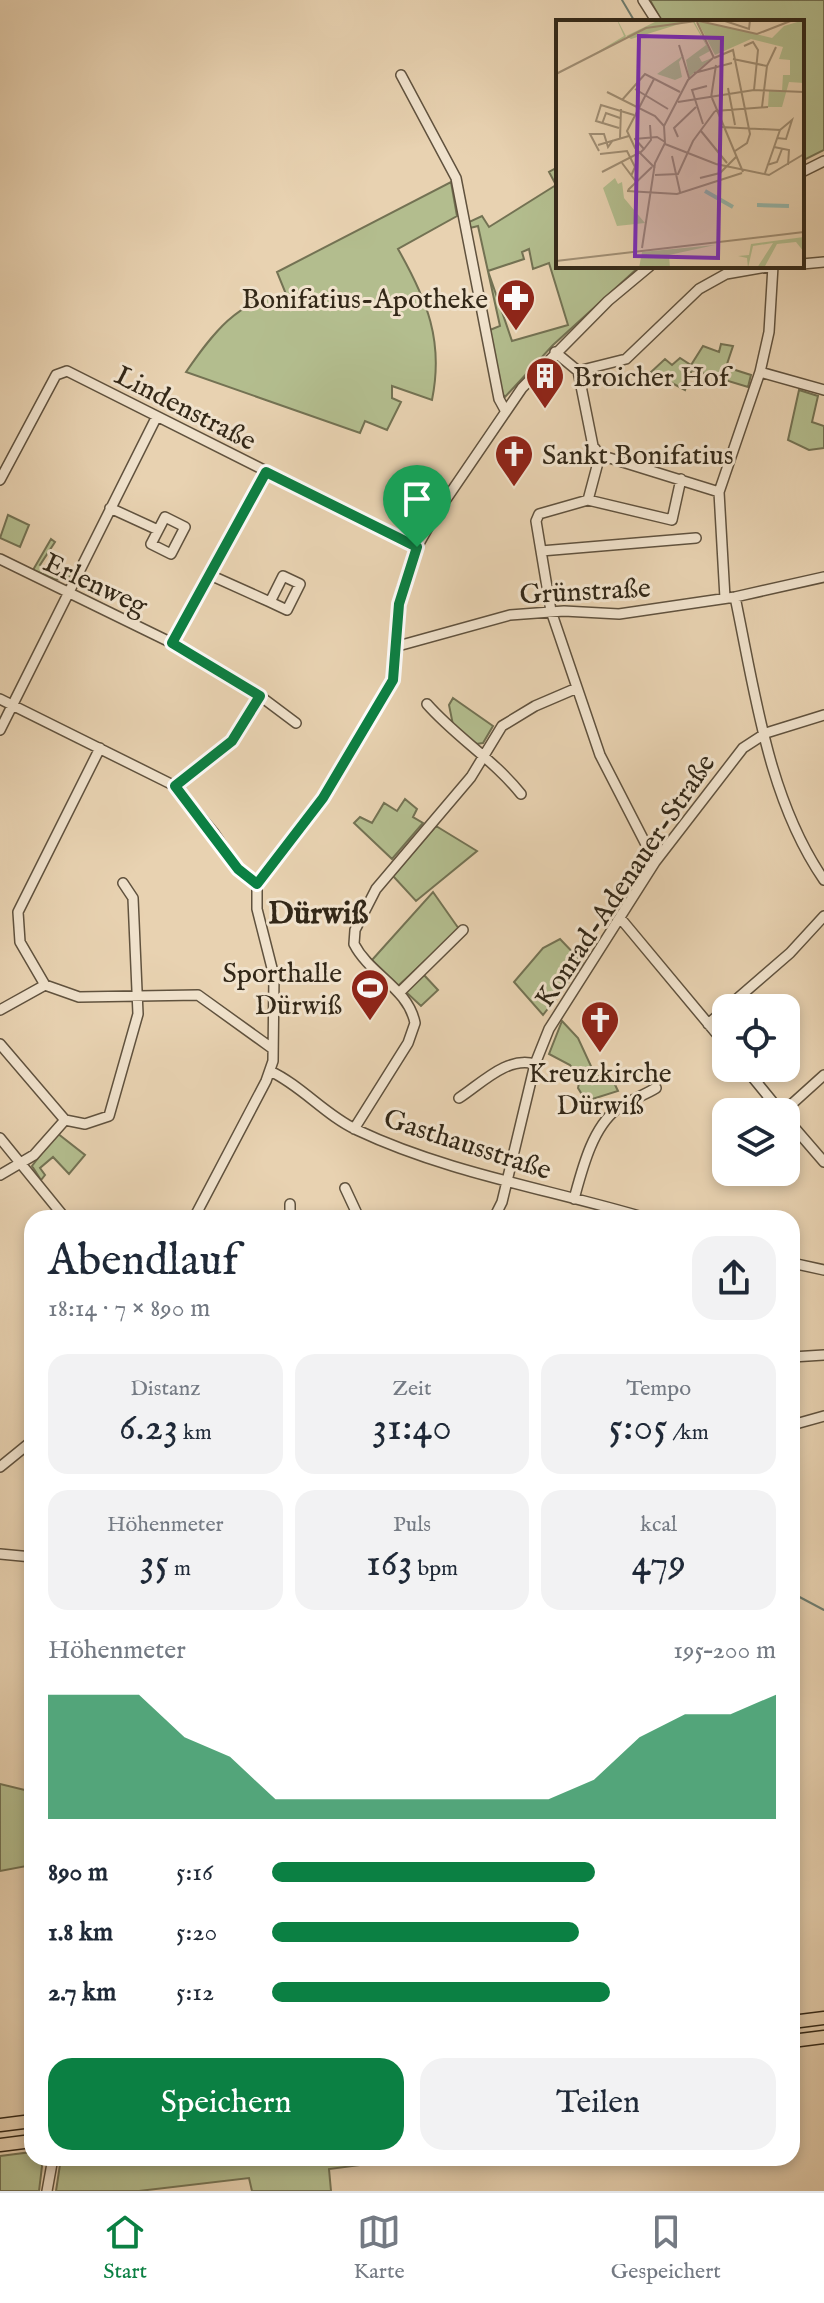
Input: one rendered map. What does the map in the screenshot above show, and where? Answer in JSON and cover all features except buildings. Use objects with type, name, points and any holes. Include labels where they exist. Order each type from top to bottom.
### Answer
[{"type":"highway","points":[[800,2021],[824,2018]]},
{"type":"highway","points":[[800,2040],[824,2037]]},
{"type":"highway","points":[[0,2125],[24,2122]]},
{"type":"highway","points":[[0,2145],[24,2142]]},
{"type":"street","points":[[643,0],[656,20]]},
{"type":"street","points":[[401,75],[456,178],[499,399],[505,410]]},
{"type":"street","points":[[804,171],[824,161]]},
{"type":"street","points":[[804,264],[824,262]]},
{"type":"street","points":[[198,1210],[270,1071],[274,976],[255,901],[257,884],[323,798],[386,695],[395,676],[399,604],[417,547],[505,410],[555,352],[648,268]]},
{"type":"street","points":[[578,371],[626,359],[699,289],[726,274],[761,268]]},
{"type":"street","points":[[773,268],[769,332],[760,372],[719,492],[730,598],[782,799],[805,851],[824,880]]},
{"type":"street","points":[[555,352],[578,371],[593,446],[600,455],[719,492]]},
{"type":"street","name":"Lindenstraße","points":[[0,480],[56,375],[64,371],[417,547]]},
{"type":"street","points":[[760,372],[824,390]]},
{"type":"street","points":[[0,730],[156,418]]},
{"type":"street","points":[[588,500],[600,455]]},
{"type":"street","points":[[172,643],[266,472]]},
{"type":"street","points":[[655,862],[600,755],[551,611],[536,521],[539,514],[588,500],[669,521],[674,518],[681,479]]},
{"type":"street","points":[[110,508],[158,530]]},
{"type":"street","points":[[541,551],[696,538]]},
{"type":"street","name":"Erlenweg","points":[[0,559],[172,643],[260,696],[296,723]]},
{"type":"street","points":[[210,575],[270,602]]},
{"type":"street","name":"Grünstraße","points":[[398,646],[489,619],[551,611],[619,614],[730,598],[824,577]]},
{"type":"street","points":[[354,1129],[413,1034],[413,1013],[400,992],[359,954],[354,944],[355,930],[376,889],[484,758],[502,726],[577,688]]},
{"type":"street","points":[[175,786],[232,741],[260,696]]},
{"type":"street","points":[[0,699],[175,786],[238,869],[257,884]]},
{"type":"street","points":[[427,704],[451,731],[505,774],[521,794]]},
{"type":"street","name":"Konrad-Adenauer-Straße","points":[[497,1210],[507,1182],[535,1064],[549,1029],[655,862],[729,762],[743,748],[766,733],[824,715]]},
{"type":"street","points":[[100,748],[18,912],[20,942],[45,985],[79,997],[198,995],[273,1049]]},
{"type":"street","points":[[0,1044],[65,1120],[95,1122],[109,1116],[136,1030],[133,898],[123,883]]},
{"type":"street","points":[[708,1024],[790,953],[824,916]]},
{"type":"street","points":[[621,919],[712,1029]]},
{"type":"street","points":[[400,992],[463,930]]},
{"type":"street","points":[[0,1010],[45,985]]},
{"type":"street","points":[[459,1098],[510,1064],[523,1061],[535,1064]]},
{"type":"street","name":"Gasthausstraße","points":[[270,1071],[354,1129],[433,1160],[609,1210]]},
{"type":"street","points":[[798,1098],[824,1075]]},
{"type":"street","points":[[757,1082],[770,1098]]},
{"type":"street","points":[[574,1199],[585,1158],[609,1118],[616,1110],[656,1088]]},
{"type":"street","points":[[0,1175],[21,1164],[65,1120]]},
{"type":"street","points":[[800,1134],[824,1162]]},
{"type":"street","points":[[0,1138],[58,1210]]},
{"type":"street","points":[[345,1188],[355,1210]]},
{"type":"street","points":[[290,1204],[290,1210]]},
{"type":"street","points":[[800,1265],[824,1270]]},
{"type":"street","points":[[800,1356],[824,1355]]},
{"type":"street","points":[[800,1423],[824,1416]]},
{"type":"street","points":[[2,1462],[24,1447]]},
{"type":"street","points":[[0,1554],[24,1556]]},
{"type":"street","points":[[47,2191],[52,2166]]},
{"type":"green space","points":[[650,0],[824,0],[824,150],[804,160],[804,20],[661,20]]},
{"type":"green space","points":[[556,168],[556,185],[549,172]]},
{"type":"green space","points":[[451,182],[457,216],[398,249],[425,304],[430,322],[436,359],[432,400],[392,386],[392,398],[401,402],[387,430],[365,421],[360,433],[186,372],[227,321],[254,303],[286,294],[277,272]]},
{"type":"green space","points":[[556,185],[556,268],[638,268],[553,345],[505,397],[501,392],[490,330],[500,326],[478,226],[470,228],[469,222],[482,216],[489,227]],"holes":[[[529,249],[533,269],[549,263],[568,325],[512,341],[488,271],[524,259],[522,252]]]},
{"type":"green space","points":[[721,344],[733,346],[726,367],[751,375],[748,387],[692,370],[685,390],[651,372],[665,359],[672,365],[680,358],[691,365],[703,346],[719,352]]},
{"type":"green space","points":[[799,390],[818,396],[812,422],[824,426],[824,448],[809,450],[788,440]]},
{"type":"green space","points":[[8,515],[29,525],[20,547],[0,538]]},
{"type":"green space","points":[[51,539],[55,542],[40,565],[54,573],[60,565],[73,572],[68,580],[54,579],[33,570]]},
{"type":"green space","points":[[453,698],[493,726],[483,743],[476,744],[453,725],[449,705]]},
{"type":"green space","points":[[405,799],[417,809],[413,817],[423,823],[392,859],[354,823],[360,817],[372,823],[384,803],[397,811]]},
{"type":"green space","points":[[436,826],[477,851],[416,901],[393,876]]},
{"type":"green space","points":[[433,892],[459,929],[398,986],[372,960]]},
{"type":"green space","points":[[560,939],[583,963],[543,1015],[514,982],[543,948]]},
{"type":"green space","points":[[424,975],[438,990],[421,1006],[406,992]]},
{"type":"green space","points":[[562,1021],[578,1038],[596,1077],[609,1072],[618,1091],[586,1101],[578,1088],[580,1078],[570,1065],[549,1054]]},
{"type":"green space","points":[[57,1133],[85,1155],[69,1174],[53,1157],[40,1168],[45,1175],[41,1180],[32,1166]]},
{"type":"green space","points":[[0,1784],[24,1790],[24,1866],[0,1871]]},
{"type":"green space","points":[[24,2153],[24,2166],[42,2166],[39,2191],[0,2191],[0,2156]]},
{"type":"green space","points":[[60,2166],[352,2166],[329,2169],[331,2191],[252,2191],[249,2178],[139,2191],[56,2191]]},
{"type":"waterway","points":[[622,0],[634,20]]},
{"type":"waterway","points":[[800,1597],[824,1610]]},
{"type":"place","name":"Bonifatius-Apotheke","points":[[516,332]]},
{"type":"place","name":"Broicher Hof","points":[[545,410]]},
{"type":"place","name":"Sankt Bonifatius","points":[[514,488]]},
{"type":"place","name":"Sporthalle Dürwiß","points":[[370,1022]]},
{"type":"place","name":"Kreuzkirche Dürwiß","points":[[600,1054]]},
{"type":"district","name":"Dürwiß","points":[[318,912]]},
{"type":"route","points":[[266,472],[417,547],[402,589],[397,664],[386,695],[323,798],[257,884],[238,869],[214,833],[175,786],[232,741],[260,696],[172,643],[266,472]]}]
